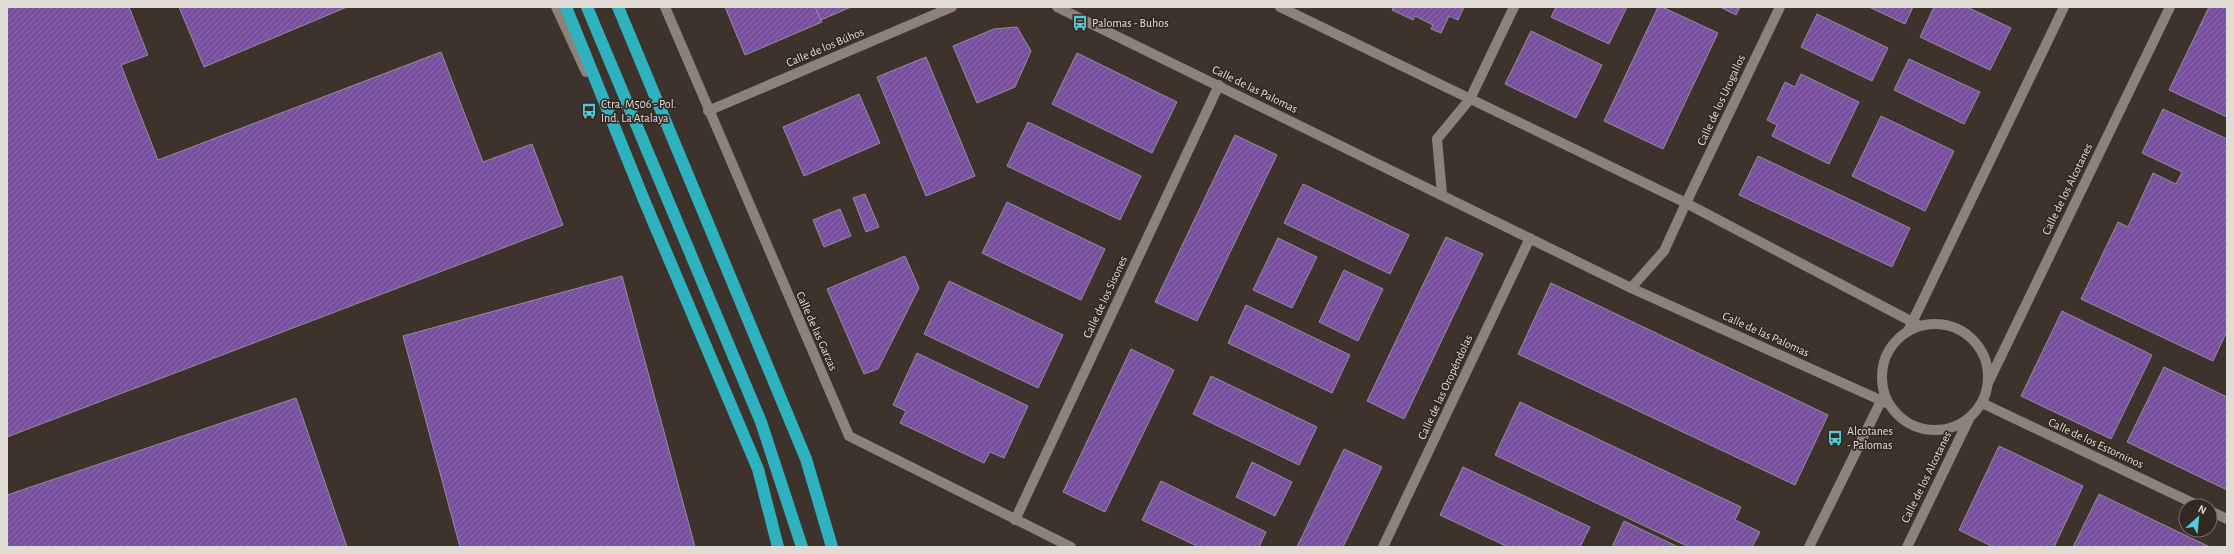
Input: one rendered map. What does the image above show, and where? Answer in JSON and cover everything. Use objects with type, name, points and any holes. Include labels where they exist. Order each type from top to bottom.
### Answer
[{"type":"highway","points":[[566,7],[644,200],[758,469],[778,547]]},
{"type":"highway","points":[[587,7],[761,422],[802,547]]},
{"type":"highway","points":[[618,7],[806,459],[832,547]]},
{"type":"highway","points":[[624,7],[630,36]]},
{"type":"street","points":[[556,7],[644,200]]},
{"type":"street","name":"Calle de las Garzas","points":[[665,7],[708,111],[849,436],[1071,547]]},
{"type":"street","name":"Calle de los Búhos","points":[[708,111],[952,7]]},
{"type":"street","name":"Calle de las Palomas","points":[[1057,7],[1632,288],[1885,400]]},
{"type":"street","points":[[1280,7],[1686,203],[1914,326],[1941,324],[1961,331],[1976,344],[1986,362],[1988,383],[1982,403],[1969,419],[1951,428],[1930,430],[1910,425],[1894,412],[1885,400],[1881,373],[1887,352],[1901,336],[1914,326],[2064,7]]},
{"type":"street","points":[[1442,194],[1437,140],[1470,99],[1514,7]]},
{"type":"street","name":"Calle de los Urogallos","points":[[1686,203],[1780,7]]},
{"type":"street","name":"Calle de los Alcotanes","points":[[1988,383],[2170,7]]},
{"type":"street","name":"Calle de los Sisones","points":[[1015,520],[1219,86]]},
{"type":"street","points":[[1632,288],[1664,251],[1686,203]]},
{"type":"street","name":"Calle de las Oropéndolas","points":[[1383,547],[1530,238]]},
{"type":"street","points":[[1809,547],[1885,400]]},
{"type":"street","name":"Calle de los Estorninos","points":[[1982,403],[2182,498]]},
{"type":"street","name":"Calle de los Alcotanes","points":[[1907,547],[1969,419]]},
{"type":"building","points":[[7,7],[129,7],[148,55],[121,65],[158,160],[441,52],[483,162],[532,144],[563,225],[7,437]]},
{"type":"building","points":[[179,7],[347,7],[204,67]]},
{"type":"building","points":[[725,7],[815,7],[822,22],[745,55]]},
{"type":"building","points":[[815,7],[851,7],[821,20]]},
{"type":"building","points":[[1393,7],[1464,7],[1458,20],[1449,16],[1441,33],[1431,29],[1433,25],[1415,16],[1413,20],[1392,10]]},
{"type":"building","points":[[1556,7],[1627,7],[1609,44],[1551,17]]},
{"type":"building","points":[[1658,7],[1662,7],[1718,33],[1663,149],[1604,121]]},
{"type":"building","points":[[1720,7],[1740,7],[1736,15]]},
{"type":"building","points":[[1869,7],[1913,7],[1905,24]]},
{"type":"building","points":[[1934,7],[1967,7],[2011,28],[1990,70],[1920,37]]},
{"type":"building","points":[[2209,7],[2227,7],[2227,117],[2169,90]]},
{"type":"building","points":[[1817,14],[1888,48],[1872,81],[1801,47]]},
{"type":"building","points":[[1017,27],[1031,51],[1015,87],[977,103],[953,46],[994,29]]},
{"type":"building","points":[[1531,31],[1602,65],[1576,118],[1505,84]]},
{"type":"building","points":[[1077,53],[1177,102],[1152,153],[1052,104]]},
{"type":"building","points":[[926,57],[975,176],[926,196],[877,77]]},
{"type":"building","points":[[1909,59],[1980,92],[1964,124],[1894,90]]},
{"type":"building","points":[[1801,74],[1859,102],[1829,164],[1772,136],[1777,125],[1767,120],[1785,82],[1795,87]]},
{"type":"building","points":[[859,94],[880,143],[804,176],[783,127]]},
{"type":"building","points":[[2163,109],[2227,139],[2227,331],[2213,361],[2081,299],[2118,222],[2128,227],[2153,173],[2176,184],[2182,172],[2142,153]]},
{"type":"building","points":[[1881,116],[1954,151],[1925,211],[1852,176]]},
{"type":"building","points":[[1028,122],[1141,176],[1120,220],[1007,166]]},
{"type":"building","points":[[1235,135],[1277,155],[1197,321],[1155,302]]},
{"type":"building","points":[[1758,156],[1910,228],[1892,267],[1739,195]]},
{"type":"building","points":[[1303,184],[1409,235],[1390,274],[1284,223]]},
{"type":"building","points":[[865,194],[879,227],[866,232],[853,198]]},
{"type":"building","points":[[1007,202],[1105,249],[1081,300],[982,253]]},
{"type":"building","points":[[840,209],[851,236],[824,247],[813,220]]},
{"type":"building","points":[[1446,237],[1483,254],[1404,419],[1367,401]]},
{"type":"building","points":[[1278,238],[1317,257],[1292,308],[1253,290]]},
{"type":"building","points":[[905,256],[919,288],[878,369],[864,374],[827,289]]},
{"type":"building","points":[[1344,270],[1383,289],[1358,341],[1319,322]]},
{"type":"building","points":[[622,276],[695,547],[460,547],[403,336]]},
{"type":"building","points":[[949,281],[1063,335],[1038,388],[924,334]]},
{"type":"building","points":[[1551,283],[1828,415],[1795,485],[1518,354]]},
{"type":"building","points":[[1246,305],[1350,355],[1332,393],[1228,343]]},
{"type":"building","points":[[2062,311],[2152,355],[2111,439],[2021,396]]},
{"type":"building","points":[[1131,349],[1174,370],[1105,512],[1063,492]]},
{"type":"building","points":[[917,353],[1028,406],[1004,458],[990,452],[984,463],[900,423],[906,411],[893,405]]},
{"type":"building","points":[[2164,367],[2227,397],[2227,490],[2127,442]]},
{"type":"building","points":[[1211,376],[1317,427],[1299,465],[1193,414]]},
{"type":"building","points":[[296,398],[347,547],[7,547],[7,495]]},
{"type":"building","points":[[1520,402],[1741,507],[1735,520],[1760,532],[1752,547],[1689,547],[1495,455]]},
{"type":"building","points":[[1999,446],[2083,486],[2054,547],[1993,547],[1959,530]]},
{"type":"building","points":[[1344,449],[1382,467],[1343,547],[1297,547]]},
{"type":"building","points":[[1252,462],[1292,482],[1275,516],[1236,497]]},
{"type":"building","points":[[1463,467],[1590,527],[1580,547],[1508,547],[1440,515]]},
{"type":"building","points":[[1161,481],[1266,532],[1259,547],[1199,547],[1142,520]]},
{"type":"building","points":[[2099,494],[2178,532],[2178,538],[2191,538],[2210,547],[2073,547]]},
{"type":"building","points":[[1624,521],[1678,547],[1612,547]]},
{"type":"place","name":"Palomas - Buhos","points":[[1080,23]]},
{"type":"place","name":"Ctra. M506 - Pol. Ind. La Atalaya","points":[[589,111]]},
{"type":"place","name":"Alcotanes - Palomas","points":[[1835,438]]}]
